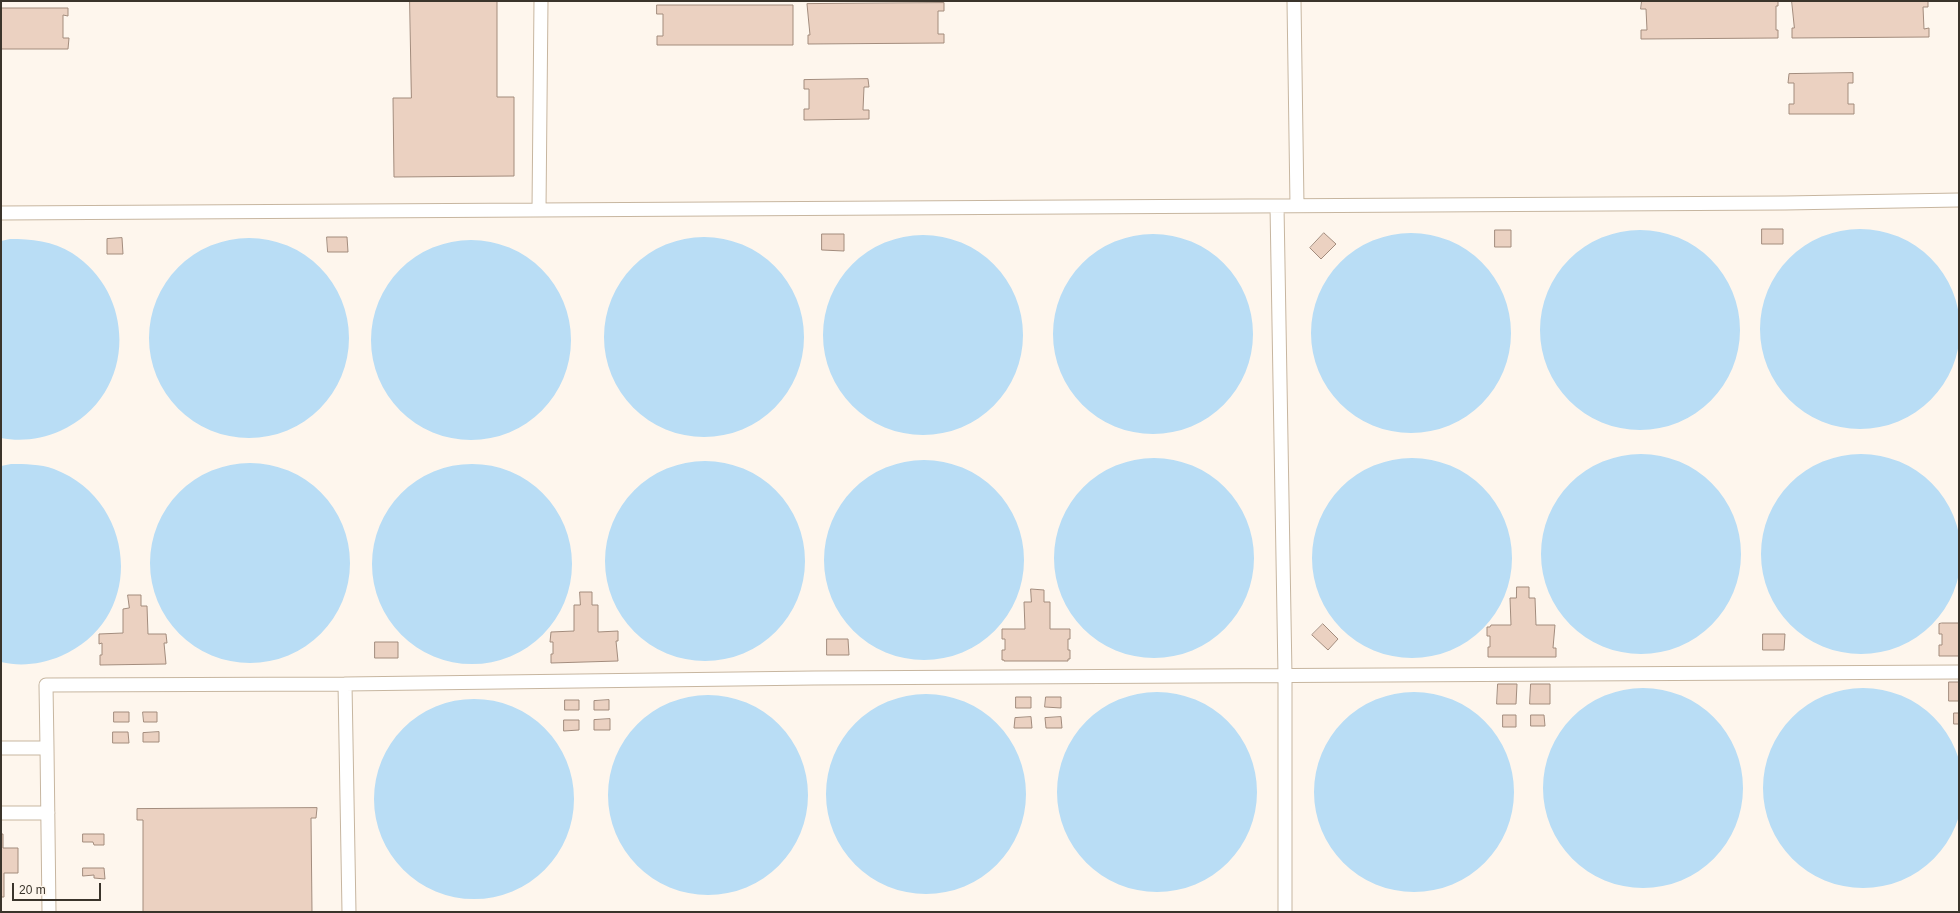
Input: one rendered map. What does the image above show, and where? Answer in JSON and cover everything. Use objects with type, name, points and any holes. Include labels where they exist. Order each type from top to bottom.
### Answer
[{"type":"lane","points":[[539,209],[541,1]]},
{"type":"lane","points":[[1294,1],[1297,205]]},
{"type":"lane","points":[[1,213],[1277,206],[1959,200]]},
{"type":"lane","points":[[1277,206],[1285,675],[1285,912]]},
{"type":"lane","points":[[49,912],[46,685],[345,684],[814,678],[1959,672]]},
{"type":"lane","points":[[345,684],[348,912]]},
{"type":"lane","points":[[1,748],[47,748]]},
{"type":"lane","points":[[1,813],[48,814]]},
{"type":"water","points":[[1850,229],[1870,229],[1898,236],[1916,246],[1931,258],[1943,273],[1953,291],[1960,319],[1960,339],[1953,367],[1943,385],[1931,400],[1916,412],[1898,422],[1870,429],[1850,429],[1822,422],[1804,412],[1783,393],[1767,367],[1764,358],[1760,339],[1760,319],[1767,291],[1777,273],[1796,252],[1822,236],[1831,233]]},
{"type":"water","points":[[1630,230],[1650,230],[1669,234],[1687,242],[1711,259],[1723,274],[1736,301],[1740,320],[1740,340],[1736,359],[1723,386],[1711,401],[1696,413],[1669,426],[1650,430],[1630,430],[1611,426],[1593,418],[1576,407],[1563,394],[1552,377],[1544,359],[1540,340],[1540,320],[1544,301],[1552,283],[1563,266],[1576,253],[1593,242],[1611,234]]},
{"type":"water","points":[[1401,233],[1421,233],[1440,237],[1458,245],[1482,262],[1494,277],[1507,304],[1511,323],[1511,343],[1507,362],[1494,389],[1482,404],[1467,416],[1440,429],[1421,433],[1401,433],[1382,429],[1364,421],[1340,404],[1328,389],[1315,362],[1311,343],[1311,323],[1315,304],[1323,286],[1340,262],[1355,250],[1382,237]]},
{"type":"water","points":[[1143,234],[1163,234],[1182,238],[1200,246],[1224,263],[1236,278],[1249,305],[1253,324],[1253,344],[1249,363],[1236,390],[1224,405],[1209,417],[1182,430],[1163,434],[1143,434],[1124,430],[1106,422],[1082,405],[1070,390],[1057,363],[1053,344],[1053,324],[1057,305],[1065,287],[1082,263],[1097,251],[1124,238]]},
{"type":"water","points":[[913,235],[933,235],[952,239],[970,247],[994,264],[1006,279],[1019,306],[1023,325],[1023,345],[1019,364],[1006,391],[994,406],[979,418],[952,431],[933,435],[913,435],[894,431],[876,423],[859,412],[846,399],[835,382],[827,364],[823,345],[823,325],[827,306],[835,288],[846,271],[859,258],[876,247],[894,239]]},
{"type":"water","points":[[694,237],[714,237],[733,241],[751,249],[775,266],[787,281],[800,308],[804,327],[804,347],[800,366],[787,393],[775,408],[760,420],[733,433],[714,437],[694,437],[675,433],[657,425],[633,408],[621,393],[608,366],[604,347],[604,327],[608,308],[616,290],[633,266],[648,254],[675,241]]},
{"type":"water","points":[[239,238],[259,238],[287,245],[305,255],[320,267],[332,282],[342,300],[349,328],[349,348],[342,376],[332,394],[320,409],[305,421],[287,431],[259,438],[239,438],[211,431],[193,421],[172,402],[156,376],[153,367],[149,348],[149,328],[156,300],[166,282],[185,261],[211,245],[220,242]]},
{"type":"water","points":[[10,239],[50,243],[72,253],[94,272],[109,294],[117,320],[119,346],[114,372],[103,395],[85,416],[60,431],[31,439],[16,440],[1,438],[1,241]]},
{"type":"water","points":[[461,240],[481,240],[500,244],[518,252],[542,269],[554,284],[567,311],[571,330],[571,350],[567,369],[554,396],[542,411],[527,423],[500,436],[481,440],[461,440],[442,436],[424,428],[400,411],[388,396],[375,369],[371,350],[371,330],[375,311],[383,293],[400,269],[415,257],[442,244]]},
{"type":"water","points":[[1631,454],[1651,454],[1670,458],[1688,466],[1712,483],[1724,498],[1737,525],[1741,544],[1741,564],[1737,583],[1724,610],[1712,625],[1697,637],[1670,650],[1651,654],[1631,654],[1612,650],[1594,642],[1570,625],[1558,610],[1545,583],[1541,564],[1541,544],[1545,525],[1553,507],[1570,483],[1585,471],[1612,458]]},
{"type":"water","points":[[1851,454],[1871,454],[1890,458],[1908,466],[1932,483],[1944,498],[1957,525],[1961,544],[1961,564],[1957,583],[1944,610],[1932,625],[1917,637],[1890,650],[1871,654],[1851,654],[1832,650],[1814,642],[1790,625],[1778,610],[1765,583],[1761,564],[1761,544],[1765,525],[1773,507],[1790,483],[1805,471],[1832,458]]},
{"type":"water","points":[[1144,458],[1164,458],[1183,462],[1201,470],[1225,487],[1237,502],[1250,529],[1254,548],[1254,568],[1250,587],[1237,614],[1225,629],[1210,641],[1183,654],[1164,658],[1144,658],[1125,654],[1107,646],[1090,635],[1077,622],[1066,605],[1058,587],[1054,568],[1054,548],[1058,529],[1066,511],[1077,494],[1090,481],[1107,470],[1125,462]]},
{"type":"water","points":[[1402,458],[1422,458],[1450,465],[1468,475],[1483,487],[1495,502],[1505,520],[1512,548],[1512,568],[1505,596],[1495,614],[1483,629],[1468,641],[1450,651],[1422,658],[1402,658],[1374,651],[1356,641],[1335,622],[1319,596],[1316,587],[1312,568],[1312,548],[1319,520],[1329,502],[1348,481],[1374,465],[1383,462]]},
{"type":"water","points":[[914,460],[934,460],[953,464],[971,472],[995,489],[1007,504],[1020,531],[1024,550],[1024,570],[1020,589],[1007,616],[995,631],[980,643],[953,656],[934,660],[914,660],[895,656],[877,648],[853,631],[841,616],[828,589],[824,570],[824,550],[828,531],[836,513],[853,489],[868,477],[895,464]]},
{"type":"water","points":[[695,461],[715,461],[734,465],[752,473],[776,490],[788,505],[801,532],[805,551],[805,571],[801,590],[788,617],[776,632],[761,644],[734,657],[715,661],[695,661],[676,657],[658,649],[641,638],[628,625],[617,608],[609,590],[605,571],[605,551],[609,532],[617,514],[628,497],[641,484],[658,473],[676,465]]},
{"type":"water","points":[[240,463],[260,463],[288,470],[306,480],[321,492],[333,507],[343,525],[350,553],[350,573],[343,601],[333,619],[321,634],[306,646],[288,656],[260,663],[240,663],[212,656],[194,646],[173,627],[157,601],[154,592],[150,573],[150,553],[157,525],[167,507],[186,486],[212,470],[221,467]]},
{"type":"water","points":[[11,464],[49,467],[82,485],[102,507],[116,533],[121,561],[118,589],[108,616],[89,639],[61,656],[31,664],[9,664],[1,662],[1,466]]},
{"type":"water","points":[[462,464],[482,464],[501,468],[519,476],[543,493],[555,508],[568,535],[572,554],[572,574],[568,593],[555,620],[543,635],[528,647],[501,660],[482,664],[462,664],[443,660],[425,652],[408,641],[395,628],[384,611],[376,593],[372,574],[372,554],[376,535],[384,517],[395,500],[408,487],[425,476],[443,468]]},
{"type":"water","points":[[1633,688],[1653,688],[1681,695],[1699,705],[1714,717],[1726,732],[1736,750],[1743,778],[1743,798],[1736,826],[1726,844],[1714,859],[1699,871],[1681,881],[1653,888],[1633,888],[1605,881],[1587,871],[1566,852],[1550,826],[1547,817],[1543,798],[1543,778],[1550,750],[1560,732],[1579,711],[1605,695],[1614,692]]},
{"type":"water","points":[[1863,688],[1892,692],[1910,700],[1934,717],[1951,741],[1959,759],[1963,788],[1959,817],[1951,835],[1934,859],[1910,876],[1892,884],[1863,888],[1834,884],[1816,876],[1792,859],[1775,835],[1767,817],[1763,788],[1767,759],[1775,741],[1792,717],[1816,700],[1834,692]]},
{"type":"water","points":[[1147,692],[1167,692],[1195,699],[1213,709],[1228,721],[1240,736],[1250,754],[1257,782],[1257,802],[1250,830],[1240,848],[1228,863],[1213,875],[1195,885],[1167,892],[1147,892],[1119,885],[1101,875],[1080,856],[1064,830],[1061,821],[1057,802],[1057,782],[1064,754],[1074,736],[1093,715],[1119,699],[1128,696]]},
{"type":"water","points":[[1404,692],[1424,692],[1452,699],[1470,709],[1485,721],[1497,736],[1507,754],[1514,782],[1514,802],[1507,830],[1497,848],[1485,863],[1470,875],[1452,885],[1424,892],[1404,892],[1376,885],[1358,875],[1337,856],[1321,830],[1318,821],[1314,802],[1314,782],[1321,754],[1331,736],[1350,715],[1376,699],[1385,696]]},
{"type":"water","points":[[916,694],[936,694],[964,701],[982,711],[997,723],[1009,738],[1019,756],[1026,784],[1026,804],[1019,832],[1009,850],[997,865],[982,877],[964,887],[936,894],[916,894],[888,887],[870,877],[849,858],[833,832],[830,823],[826,804],[826,784],[833,756],[843,738],[862,717],[888,701],[897,698]]},
{"type":"water","points":[[698,695],[718,695],[746,702],[764,712],[779,724],[791,739],[801,757],[808,785],[808,805],[801,833],[791,851],[779,866],[764,878],[746,888],[718,895],[698,895],[670,888],[652,878],[631,859],[615,833],[612,824],[608,805],[608,785],[615,757],[625,739],[644,718],[670,702],[679,699]]},
{"type":"water","points":[[464,699],[484,699],[503,703],[521,711],[545,728],[557,743],[570,770],[574,789],[574,809],[570,828],[557,855],[545,870],[530,882],[503,895],[484,899],[464,899],[445,895],[427,887],[410,876],[397,863],[386,846],[378,828],[374,809],[374,789],[378,770],[386,752],[397,735],[410,722],[427,711],[445,703]]},
{"type":"building","points":[[410,1],[497,1],[497,97],[514,97],[514,176],[394,177],[393,98],[411,98]]},
{"type":"building","points":[[1642,1],[1778,1],[1778,6],[1776,6],[1776,30],[1778,30],[1778,38],[1641,39],[1641,30],[1647,30],[1646,9],[1641,9]]},
{"type":"building","points":[[1792,1],[1928,1],[1928,7],[1923,7],[1924,29],[1929,28],[1929,37],[1792,38],[1792,28],[1794,28]]},
{"type":"building","points":[[944,3],[944,11],[938,11],[938,34],[944,34],[944,43],[808,44],[808,35],[810,35],[807,4]]},
{"type":"building","points":[[657,5],[793,5],[793,45],[657,45],[657,36],[663,36],[663,14],[657,14]]},
{"type":"building","points":[[1,8],[68,8],[68,16],[63,15],[63,38],[69,38],[68,49],[1,49]]},
{"type":"building","points":[[1853,73],[1853,83],[1848,83],[1848,104],[1854,104],[1854,114],[1789,114],[1789,104],[1794,104],[1794,83],[1788,83],[1789,74]]},
{"type":"building","points":[[868,79],[869,87],[864,87],[863,110],[869,110],[869,119],[804,120],[804,109],[809,109],[809,89],[804,89],[804,80]]},
{"type":"building","points":[[1762,229],[1783,229],[1783,244],[1762,244]]},
{"type":"building","points":[[1495,230],[1511,230],[1511,247],[1495,247]]},
{"type":"building","points":[[1324,233],[1336,244],[1321,259],[1310,248]]},
{"type":"building","points":[[822,234],[844,234],[844,251],[822,250]]},
{"type":"building","points":[[327,237],[347,237],[348,252],[328,252]]},
{"type":"building","points":[[122,238],[123,254],[107,254],[107,239]]},
{"type":"building","points":[[1517,587],[1529,587],[1529,598],[1535,598],[1536,625],[1555,625],[1553,648],[1556,648],[1556,657],[1488,657],[1490,636],[1487,636],[1487,627],[1490,627],[1491,625],[1511,625],[1510,598],[1516,598]]},
{"type":"building","points":[[1031,589],[1044,590],[1044,602],[1050,602],[1050,629],[1070,629],[1068,650],[1070,650],[1070,659],[1068,659],[1068,661],[1002,660],[1002,650],[1005,650],[1005,639],[1002,639],[1002,629],[1025,629],[1024,602],[1031,602]]},
{"type":"building","points":[[580,592],[592,592],[592,605],[598,605],[598,632],[618,631],[618,641],[616,641],[618,661],[551,663],[553,642],[550,642],[551,632],[574,631],[574,605],[580,605]]},
{"type":"building","points":[[128,595],[141,595],[141,606],[147,606],[148,634],[166,634],[167,643],[164,643],[166,664],[100,665],[102,643],[99,644],[99,634],[123,633],[123,609],[129,608]]},
{"type":"building","points":[[1959,623],[1959,656],[1939,656],[1939,645],[1942,645],[1942,634],[1939,634],[1939,624]]},
{"type":"building","points":[[1323,624],[1338,639],[1328,650],[1312,635]]},
{"type":"building","points":[[1763,634],[1785,634],[1784,650],[1763,650]]},
{"type":"building","points":[[827,639],[848,639],[849,655],[827,655]]},
{"type":"building","points":[[375,642],[398,642],[398,658],[375,658]]},
{"type":"building","points":[[1949,682],[1959,682],[1959,701],[1949,701]]},
{"type":"building","points":[[1498,684],[1517,684],[1516,704],[1497,704]]},
{"type":"building","points":[[1531,684],[1550,684],[1550,704],[1530,704]]},
{"type":"building","points":[[1016,697],[1031,697],[1031,708],[1016,708]]},
{"type":"building","points":[[1046,697],[1061,697],[1061,708],[1045,707]]},
{"type":"building","points":[[565,700],[579,700],[579,710],[565,710]]},
{"type":"building","points":[[609,700],[609,710],[594,710],[594,701]]},
{"type":"building","points":[[114,712],[129,712],[129,722],[114,722]]},
{"type":"building","points":[[143,712],[157,712],[157,722],[144,722]]},
{"type":"building","points":[[1954,713],[1959,713],[1959,724],[1954,724]]},
{"type":"building","points":[[1503,715],[1516,715],[1516,727],[1503,727]]},
{"type":"building","points":[[1531,715],[1544,715],[1545,726],[1531,726]]},
{"type":"building","points":[[1031,717],[1032,728],[1014,728],[1015,718]]},
{"type":"building","points":[[1061,717],[1062,728],[1046,728],[1045,718]]},
{"type":"building","points":[[610,719],[610,730],[594,730],[594,720]]},
{"type":"building","points":[[564,720],[579,720],[579,730],[564,731]]},
{"type":"building","points":[[113,732],[128,732],[129,743],[113,743]]},
{"type":"building","points":[[159,732],[159,742],[143,742],[143,733]]},
{"type":"building","points":[[317,808],[316,818],[311,818],[312,912],[143,912],[143,820],[137,820],[137,809]]},
{"type":"building","points":[[1,834],[3,834],[3,848],[18,848],[18,873],[4,873],[4,897],[1,897]]},
{"type":"building","points":[[83,834],[104,834],[104,845],[94,845],[93,842],[83,842]]},
{"type":"building","points":[[83,868],[104,868],[105,879],[94,878],[94,875],[83,876]]}]
